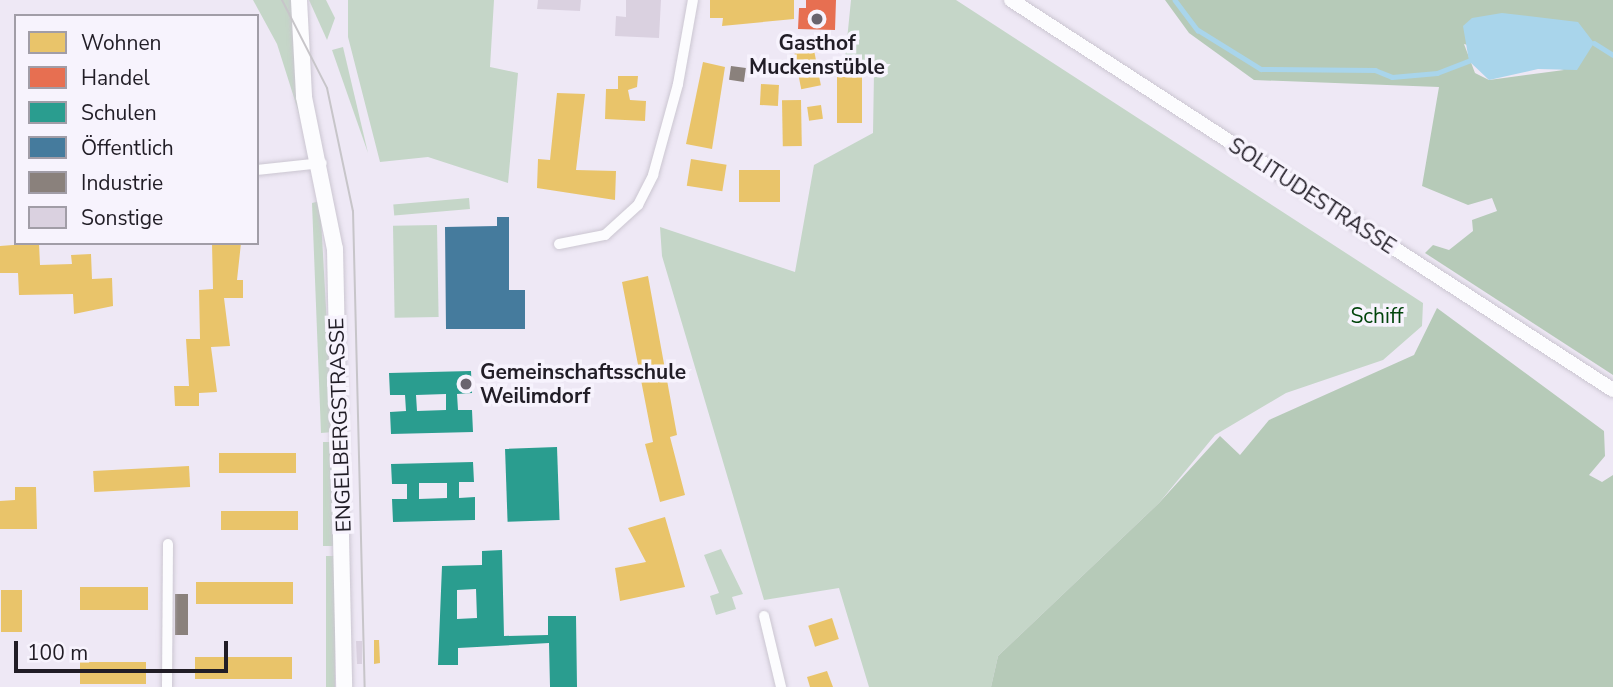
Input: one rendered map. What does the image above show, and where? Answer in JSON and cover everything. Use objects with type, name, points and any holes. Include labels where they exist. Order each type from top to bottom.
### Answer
[{"type":"main road","name":"ENGELBERGSTRASSE","points":[[299,0],[304,97],[322,163],[335,249],[344,687]]},
{"type":"street","points":[[559,244],[605,235],[638,205],[653,175],[682,73],[693,0]]},
{"type":"street","name":"SOLITUDESTRASSE","points":[[1011,0],[1613,390]]},
{"type":"street","points":[[259,170],[322,163]]},
{"type":"street","points":[[167,687],[168,544]]},
{"type":"street","points":[[764,616],[781,687]]},
{"type":"green space","points":[[253,0],[292,0],[303,126],[277,44]]},
{"type":"green space","points":[[309,0],[326,0],[335,18],[327,40]]},
{"type":"green space","points":[[348,0],[494,0],[490,67],[518,73],[508,183],[428,157],[380,162],[348,37]]},
{"type":"green space","name":"Schiff","points":[[851,0],[956,0],[1423,303],[1422,326],[1383,360],[1286,393],[1215,435],[1159,503],[998,656],[991,687],[869,687],[839,588],[764,600],[662,256],[660,227],[795,272],[814,165],[873,133],[874,72],[844,70]]},
{"type":"green space","points":[[1165,0],[1613,0],[1613,375],[1425,253],[1433,245],[1449,250],[1473,231],[1472,220],[1497,211],[1492,198],[1468,205],[1422,186],[1439,87],[1254,80],[1189,33]],"holes":[[[1464,44],[1564,70],[1489,80],[1475,73]]]},
{"type":"green space","points":[[343,47],[368,153],[332,50]]},
{"type":"green space","points":[[469,198],[470,209],[394,216],[393,205]]},
{"type":"green space","points":[[320,201],[333,432],[321,433],[312,203]]},
{"type":"green space","points":[[437,225],[439,317],[395,318],[393,226]]},
{"type":"green space","points":[[1437,308],[1604,431],[1605,456],[1589,475],[1602,482],[1613,475],[1613,687],[991,687],[998,656],[1159,503],[1220,436],[1240,455],[1269,420],[1414,355]]},
{"type":"green space","points":[[323,442],[333,442],[333,546],[323,546]]},
{"type":"green space","points":[[721,549],[743,594],[732,597],[736,609],[716,615],[710,596],[719,593],[704,555]]},
{"type":"green space","points":[[326,556],[335,556],[335,687],[326,687]]},
{"type":"water","points":[[1502,13],[1578,22],[1594,43],[1577,70],[1538,69],[1489,80],[1469,61],[1463,26],[1472,18]]},
{"type":"building: Wohnen","points":[[710,0],[794,0],[794,19],[722,26],[723,18],[710,18]]},
{"type":"building: Wohnen","points":[[814,50],[821,85],[801,89],[794,54]]},
{"type":"building: Wohnen","points":[[703,62],[725,67],[712,149],[686,144]]},
{"type":"building: Wohnen","points":[[618,76],[638,76],[637,87],[628,90],[630,100],[646,101],[645,121],[605,119],[606,89],[618,89]]},
{"type":"building: Wohnen","points":[[837,77],[862,77],[862,123],[837,123]]},
{"type":"building: Wohnen","points":[[761,84],[779,85],[778,106],[760,105]]},
{"type":"building: Wohnen","points":[[557,93],[585,94],[576,170],[616,171],[615,200],[537,188],[538,159],[550,160]]},
{"type":"building: Wohnen","points":[[782,100],[801,100],[802,146],[783,146]]},
{"type":"building: Wohnen","points":[[821,105],[823,119],[809,121],[807,107]]},
{"type":"building: Wohnen","points":[[691,159],[727,165],[722,191],[687,186]]},
{"type":"building: Wohnen","points":[[739,170],[780,170],[780,202],[739,202]]},
{"type":"building: Wohnen","points":[[39,245],[40,265],[72,264],[71,255],[91,254],[92,279],[112,278],[113,306],[74,314],[73,294],[19,295],[18,273],[0,273],[0,246]]},
{"type":"building: Wohnen","points":[[212,245],[241,245],[237,280],[243,280],[243,298],[224,298],[230,346],[211,347],[217,392],[199,393],[199,406],[175,406],[174,386],[189,386],[186,339],[200,339],[199,290],[213,289]]},
{"type":"building: Wohnen","points":[[648,276],[677,435],[670,437],[685,495],[660,502],[645,444],[653,442],[622,282]]},
{"type":"building: Wohnen","points":[[219,453],[296,453],[296,473],[219,473]]},
{"type":"building: Wohnen","points":[[189,466],[190,487],[94,492],[93,471]]},
{"type":"building: Wohnen","points":[[15,487],[36,487],[37,529],[0,529],[0,501],[15,500]]},
{"type":"building: Wohnen","points":[[221,511],[298,511],[298,530],[221,530]]},
{"type":"building: Wohnen","points":[[665,517],[685,587],[620,601],[615,568],[646,562],[628,528]]},
{"type":"building: Wohnen","points":[[196,582],[293,582],[293,604],[196,604]]},
{"type":"building: Wohnen","points":[[80,587],[148,587],[148,610],[80,610]]},
{"type":"building: Wohnen","points":[[1,590],[22,590],[22,632],[1,632]]},
{"type":"building: Wohnen","points":[[832,618],[839,639],[815,647],[808,626]]},
{"type":"building: Wohnen","points":[[374,640],[379,640],[380,663],[374,664]]},
{"type":"building: Wohnen","points":[[195,657],[292,657],[292,679],[195,679]]},
{"type":"building: Wohnen","points":[[80,662],[146,662],[146,684],[80,684]]},
{"type":"building: Wohnen","points":[[827,671],[833,687],[810,687],[807,677]]},
{"type":"building: Handel","name":"Gasthof Muckenstüble","points":[[806,0],[836,0],[835,30],[798,29],[799,8],[806,8]]},
{"type":"building: Schulen","points":[[471,371],[472,393],[457,394],[458,410],[472,410],[473,432],[391,434],[390,412],[406,411],[405,395],[390,395],[389,373]],"holes":[[[446,394],[446,410],[417,411],[416,395]]]},
{"type":"building: Schulen","points":[[557,447],[560,520],[508,522],[505,449]]},
{"type":"building: Schulen","points":[[473,462],[474,482],[459,482],[459,498],[475,497],[475,520],[393,522],[392,499],[407,499],[407,484],[392,484],[391,464]],"holes":[[[419,483],[447,483],[447,498],[419,499]]]},
{"type":"building: Schulen","points":[[502,550],[504,636],[548,635],[548,616],[576,616],[577,687],[550,687],[549,643],[458,648],[458,665],[438,665],[442,566],[482,565],[482,551]],"holes":[[[476,589],[477,618],[457,619],[457,590]]]},
{"type":"building: Öffentlich","points":[[497,217],[509,217],[509,290],[525,290],[525,329],[446,329],[445,227],[497,226]]},
{"type":"building: Industrie","points":[[731,66],[746,68],[744,82],[729,80]]},
{"type":"building: Industrie","points":[[175,594],[188,594],[188,635],[175,635]]},
{"type":"building: Sonstige","points":[[538,0],[581,0],[580,11],[537,9]]},
{"type":"building: Sonstige","points":[[626,0],[661,0],[659,38],[615,36],[616,16],[626,17]]},
{"type":"building: Sonstige","points":[[356,641],[362,641],[362,664],[357,664]]},
{"type":"waterway","points":[[1175,0],[1198,30],[1261,69],[1375,70],[1392,77],[1437,73],[1469,61]]},
{"type":"waterway","points":[[1594,43],[1613,55]]},
{"type":"tram line","points":[[282,0],[327,88],[353,211],[365,687]]},
{"type":"place","name":"Gasthof Muckenstüble","points":[[817,19]]},
{"type":"place","name":"Gemeinschaftsschule Weilimdorf","points":[[466,384]]}]
